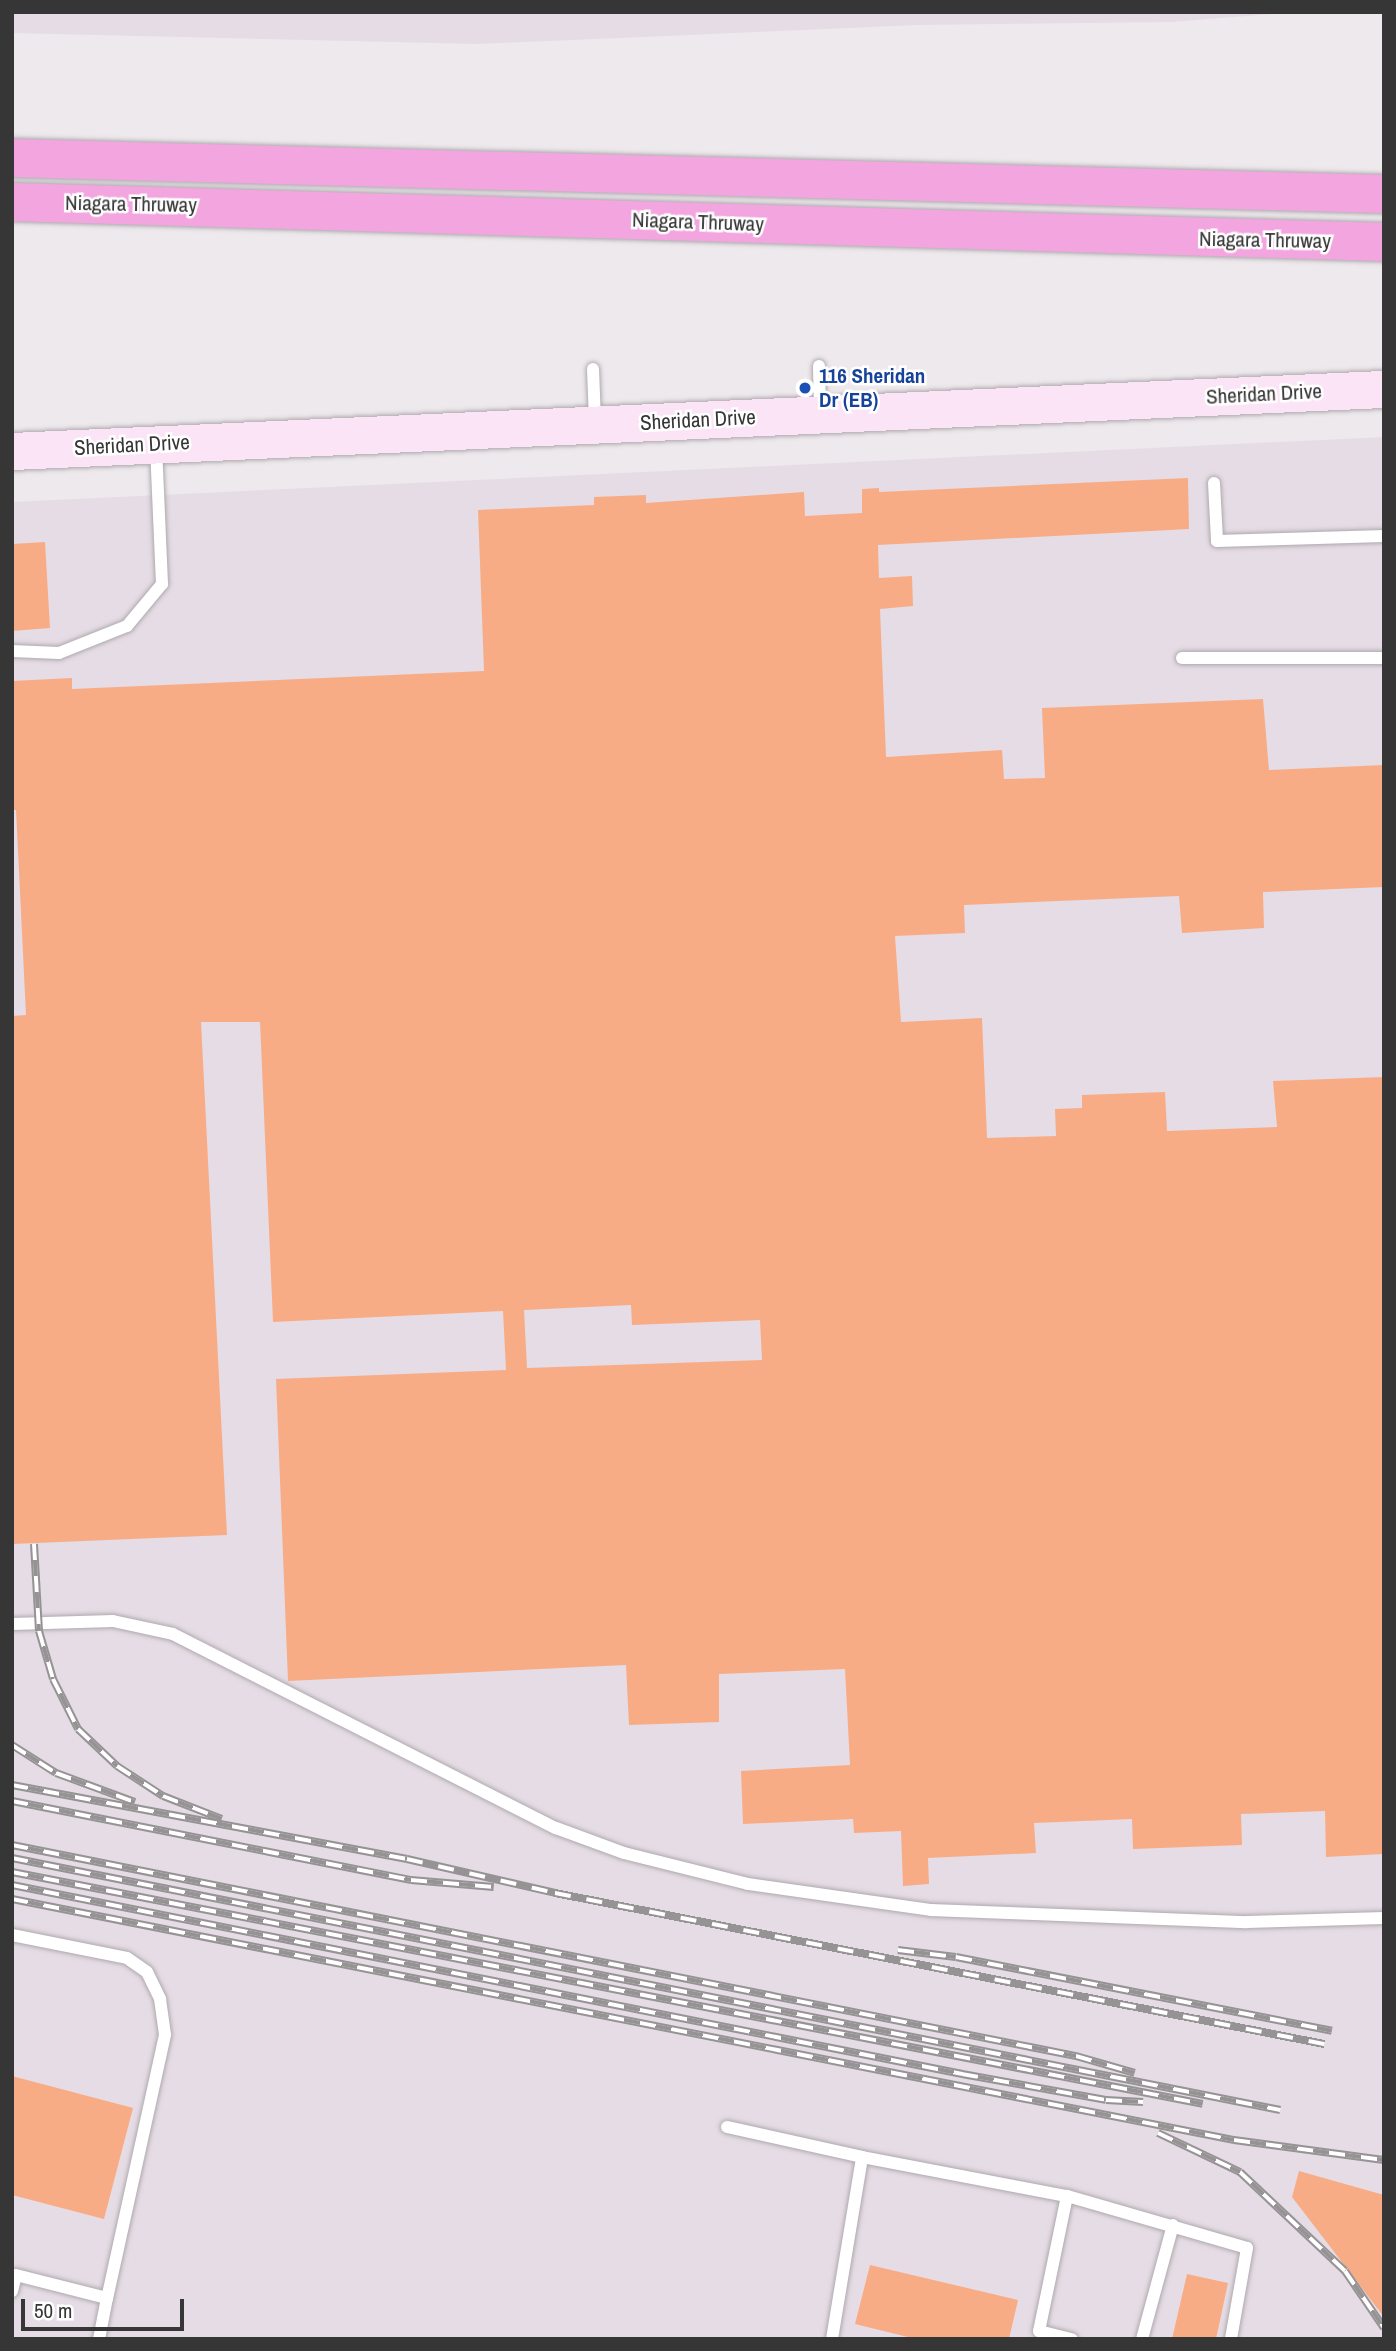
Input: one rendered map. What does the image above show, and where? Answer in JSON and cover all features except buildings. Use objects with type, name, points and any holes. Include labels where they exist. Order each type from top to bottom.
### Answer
[{"type":"highway","name":"Niagara Thruway","points":[[12,158],[1384,194]]},
{"type":"highway","name":"Niagara Thruway","points":[[12,202],[1384,242]]},
{"type":"main road","name":"Sheridan Drive","points":[[12,450],[1384,389]]},
{"type":"lane","points":[[819,366],[820,414]]},
{"type":"lane","points":[[593,369],[595,424]]},
{"type":"lane","points":[[12,651],[59,653],[127,626],[162,584],[156,444]]},
{"type":"lane","points":[[1214,482],[1217,541],[1384,536]]},
{"type":"lane","points":[[1182,658],[1384,658]]},
{"type":"lane","points":[[12,1624],[113,1621],[173,1634],[556,1828],[624,1853],[748,1884],[931,1910],[1247,1922],[1384,1917]]},
{"type":"lane","points":[[12,1935],[127,1958],[147,1972],[160,1999],[165,2035],[99,2339]]},
{"type":"lane","points":[[727,2127],[862,2157],[1067,2196],[1247,2248],[1231,2339]]},
{"type":"lane","points":[[832,2339],[862,2157]]},
{"type":"lane","points":[[1067,2196],[1039,2331],[1072,2339]]},
{"type":"lane","points":[[1143,2339],[1173,2225]]},
{"type":"lane","points":[[12,2291],[16,2276],[107,2298]]},
{"type":"shaded area","points":[[12,12],[1297,12],[1171,22],[918,25],[477,44],[12,33]]},
{"type":"shaded area","points":[[1384,437],[1384,2339],[12,2339],[12,502]]},
{"type":"railway","points":[[34,1544],[39,1631],[53,1679],[78,1729],[117,1766],[163,1796],[222,1819]]},
{"type":"railway","points":[[12,1745],[56,1773],[135,1802]]},
{"type":"railway","points":[[12,1785],[407,1859],[555,1893],[1324,2044]]},
{"type":"railway","points":[[12,1801],[411,1880],[494,1887]]},
{"type":"railway","points":[[12,1845],[1076,2056],[1135,2073]]},
{"type":"railway","points":[[12,1858],[1280,2110]]},
{"type":"railway","points":[[12,1872],[1203,2104]]},
{"type":"railway","points":[[12,1885],[962,2074],[1106,2100],[1143,2102]]},
{"type":"railway","points":[[12,1899],[1234,2140],[1384,2160]]},
{"type":"railway","points":[[898,1950],[956,1957],[1332,2031]]},
{"type":"railway","points":[[1158,2133],[1240,2172],[1345,2271],[1384,2328]]},
{"type":"place","name":"116 Sheridan Dr (EB)","points":[[805,388]]}]
